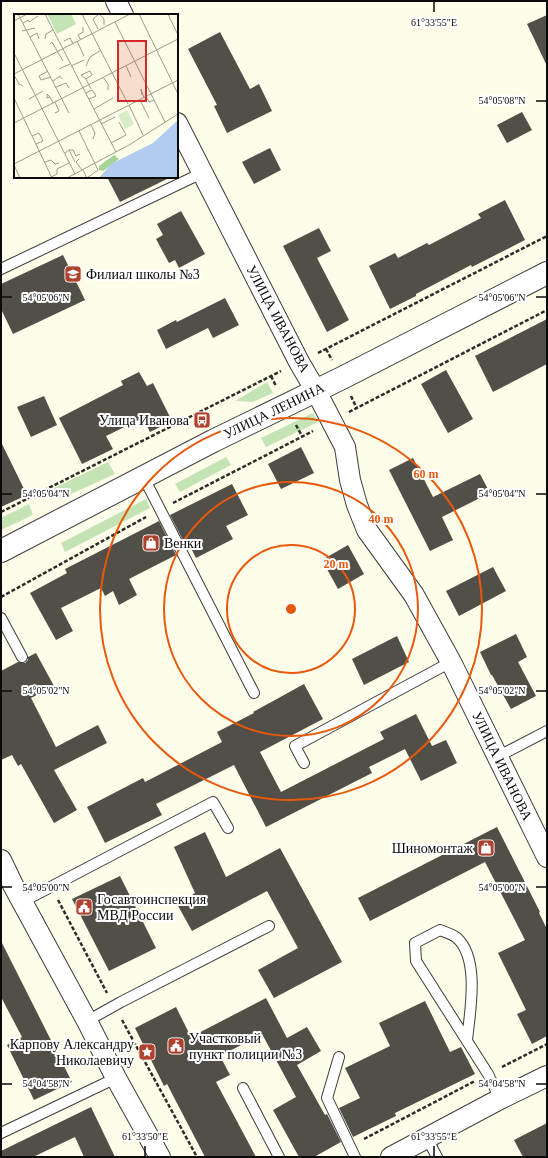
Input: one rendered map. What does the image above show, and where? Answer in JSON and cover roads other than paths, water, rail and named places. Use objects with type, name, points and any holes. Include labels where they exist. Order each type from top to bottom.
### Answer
[{"type":"street","points":[[116,1],[123,14]]},
{"type":"street","name":"УЛИЦА ИВАНОВА","points":[[178,125],[299,362],[345,447],[356,506],[367,530],[414,595],[451,662],[547,857]]},
{"type":"street","name":"УЛИЦА ЛЕНИНА","points":[[1,550],[547,273]]},
{"type":"street","points":[[1,860],[116,1078],[160,1157]]},
{"type":"street","points":[[391,1157],[500,1099],[547,1078]]},
{"type":"lane","points":[[1,269],[202,173]]},
{"type":"lane","points":[[144,478],[254,693]]},
{"type":"lane","points":[[1,618],[22,657]]},
{"type":"lane","points":[[304,764],[295,746],[451,662]]},
{"type":"lane","points":[[497,757],[547,731]]},
{"type":"lane","points":[[22,902],[212,802],[228,828]]},
{"type":"lane","points":[[87,1021],[269,926]]},
{"type":"lane","points":[[467,1040],[473,993],[468,954],[456,938],[440,930],[415,943],[416,961],[488,1074],[500,1099]]},
{"type":"lane","points":[[339,1057],[327,1098],[355,1157]]},
{"type":"lane","points":[[1,1133],[116,1078]]},
{"type":"lane","points":[[243,1088],[279,1157]]},
{"type":"lane","points":[[428,1138],[437,1157]]},
{"type":"place","name":"Филиал школы №3","points":[[73,274]]},
{"type":"place","name":"Улица Иванова","points":[[202,420]]},
{"type":"place","name":"Венки","points":[[151,543]]},
{"type":"place","name":"Шиномонтаж","points":[[486,848]]},
{"type":"place","name":"Госавтоинспекция МВД России","points":[[84,907]]},
{"type":"place","name":"Участковый пункт полиции №3","points":[[176,1046]]},
{"type":"place","name":"Карпову Александру Николаевичу","points":[[147,1052]]}]
